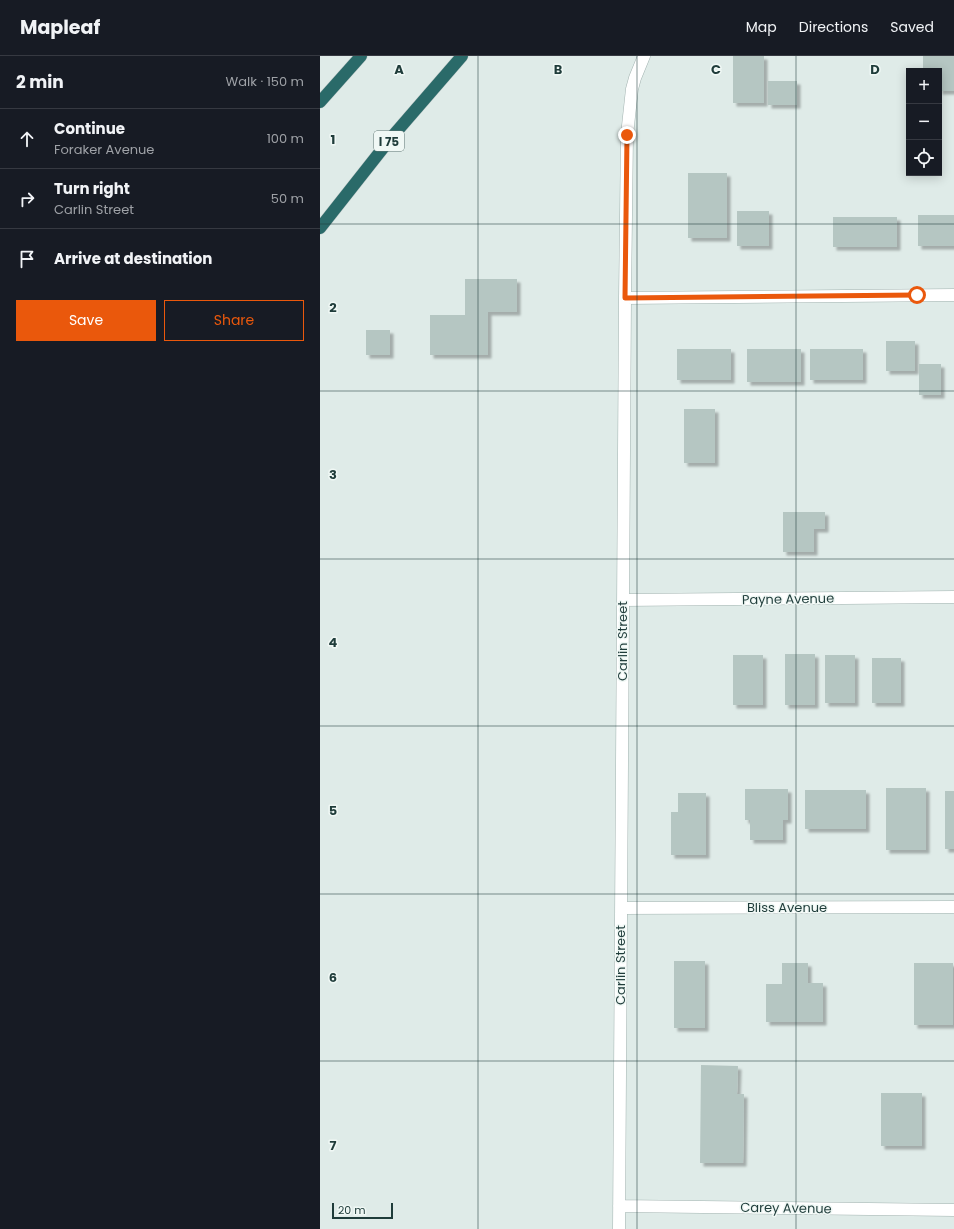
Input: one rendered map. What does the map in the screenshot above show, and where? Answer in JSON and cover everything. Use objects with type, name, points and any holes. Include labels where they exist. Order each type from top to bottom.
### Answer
[{"type":"highway","points":[[320,102],[361,56]]},
{"type":"highway","name":"I 75","points":[[320,228],[391,138],[462,56]]},
{"type":"street","name":"Carlin Street","points":[[619,1229],[627,135],[632,89],[644,56]]},
{"type":"street","points":[[625,298],[954,295]]},
{"type":"street","name":"Payne Avenue","points":[[623,600],[954,597]]},
{"type":"street","name":"Bliss Avenue","points":[[621,908],[954,907]]},
{"type":"street","name":"Carey Avenue","points":[[619,1206],[954,1210]]},
{"type":"building","points":[[733,56],[764,56],[764,103],[733,103]]},
{"type":"building","points":[[923,56],[954,56],[954,91],[942,91],[942,68],[923,68]]},
{"type":"building","points":[[768,81],[797,81],[797,105],[768,105]]},
{"type":"building","points":[[688,173],[727,173],[727,238],[688,238]]},
{"type":"building","points":[[737,211],[769,211],[769,246],[737,246]]},
{"type":"building","points":[[918,215],[954,215],[954,246],[918,246]]},
{"type":"building","points":[[833,217],[897,217],[897,247],[833,247]]},
{"type":"building","points":[[465,279],[517,279],[517,312],[488,312],[488,355],[430,355],[430,315],[465,315]]},
{"type":"building","points":[[366,330],[390,330],[390,355],[366,355]]},
{"type":"building","points":[[886,341],[915,341],[915,371],[886,371]]},
{"type":"building","points":[[677,349],[731,349],[731,380],[677,380]]},
{"type":"building","points":[[747,349],[801,349],[801,382],[747,382]]},
{"type":"building","points":[[810,349],[863,349],[863,380],[810,380]]},
{"type":"building","points":[[919,364],[941,364],[941,395],[919,395]]},
{"type":"building","points":[[684,409],[715,409],[715,463],[684,463]]},
{"type":"building","points":[[783,512],[825,512],[825,529],[814,529],[814,552],[783,552]]},
{"type":"building","points":[[785,654],[815,654],[815,705],[785,705]]},
{"type":"building","points":[[733,655],[763,655],[763,705],[733,705]]},
{"type":"building","points":[[825,655],[855,655],[855,703],[825,703]]},
{"type":"building","points":[[872,658],[901,658],[901,703],[872,703]]},
{"type":"building","points":[[886,788],[926,788],[926,850],[886,850]]},
{"type":"building","points":[[745,789],[788,789],[788,820],[783,820],[783,840],[750,840],[750,820],[745,820]]},
{"type":"building","points":[[805,790],[866,790],[866,829],[805,829]]},
{"type":"building","points":[[945,791],[954,791],[954,849],[945,849]]},
{"type":"building","points":[[678,793],[706,793],[706,855],[671,855],[671,812],[678,812]]},
{"type":"building","points":[[674,961],[705,961],[705,1028],[674,1028]]},
{"type":"building","points":[[782,963],[808,963],[808,983],[823,983],[823,1022],[766,1022],[766,984],[782,984]]},
{"type":"building","points":[[914,963],[953,963],[953,1025],[914,1025]]},
{"type":"building","points":[[701,1065],[738,1066],[737,1094],[744,1094],[743,1163],[700,1163]]},
{"type":"building","points":[[881,1093],[922,1093],[922,1146],[881,1146]]},
{"type":"route","points":[[627,135],[625,298],[917,295]]}]
